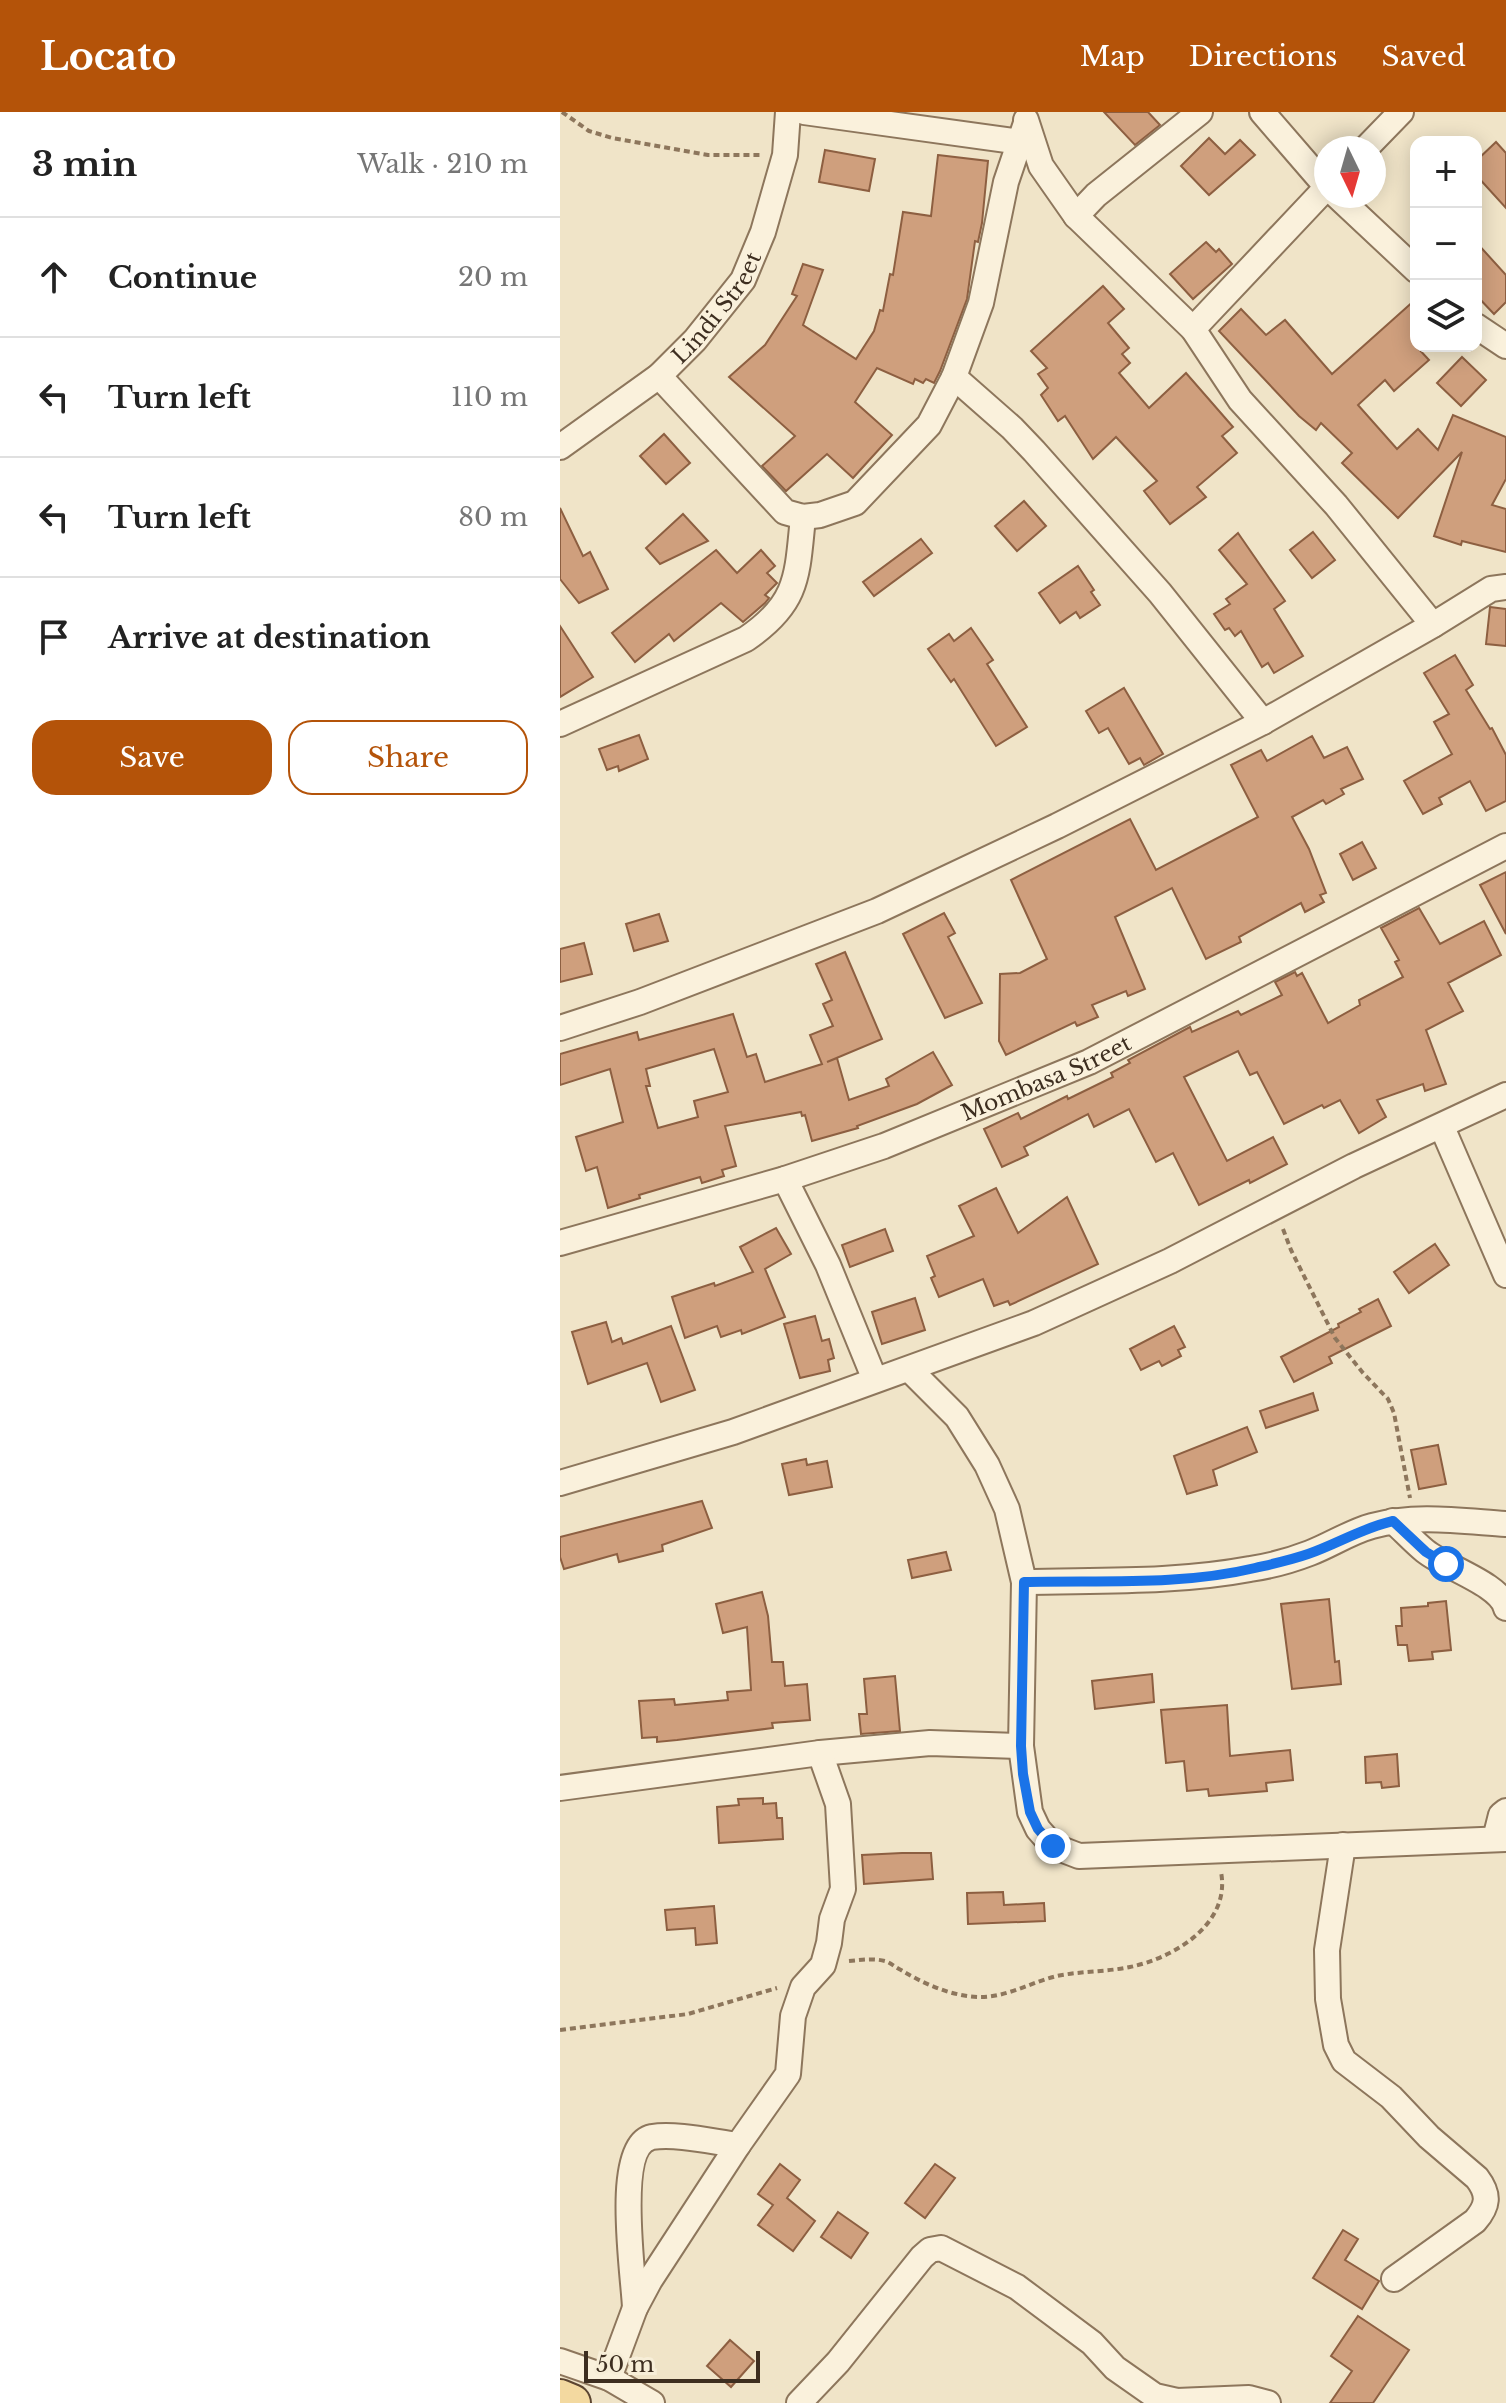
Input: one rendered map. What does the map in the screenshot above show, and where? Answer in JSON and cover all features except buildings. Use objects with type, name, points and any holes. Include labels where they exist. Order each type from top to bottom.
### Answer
[{"type":"main road","points":[[560,2398],[572,2403]]},
{"type":"street","name":"Lindi Street","points":[[560,447],[659,376],[695,340],[743,280],[763,232],[785,155],[788,112]]},
{"type":"street","points":[[804,112],[1024,126]]},
{"type":"street","points":[[1076,216],[1096,195],[1200,112]]},
{"type":"street","points":[[1262,112],[1314,173]]},
{"type":"street","points":[[1378,136],[1401,112]]},
{"type":"street","points":[[1024,126],[1041,166],[1076,216],[1193,329],[1240,400],[1336,505],[1433,625]]},
{"type":"street","points":[[659,376],[785,512],[803,517],[820,515],[855,503],[929,425],[954,377],[981,303],[1006,182],[1024,126]]},
{"type":"street","points":[[1193,329],[1314,200]]},
{"type":"street","points":[[1350,208],[1410,264]]},
{"type":"street","points":[[1482,330],[1506,346]]},
{"type":"street","points":[[954,377],[1034,451],[1160,593],[1263,722]]},
{"type":"street","points":[[560,724],[746,639],[767,625],[788,601],[796,577],[803,517]]},
{"type":"street","points":[[560,1028],[640,1002],[877,911],[1057,826],[1263,722],[1491,589],[1506,587]]},
{"type":"street","name":"Mombasa Street","points":[[560,1243],[785,1179],[884,1146],[1089,1062],[1506,846]]},
{"type":"street","points":[[560,1483],[733,1432],[1034,1323],[1170,1261],[1275,1206],[1506,1095]]},
{"type":"street","points":[[1442,1127],[1506,1275]]},
{"type":"street","points":[[785,1179],[828,1265],[875,1380]]},
{"type":"street","points":[[910,1370],[957,1417],[987,1465],[1007,1509],[1024,1582],[1021,1746],[1030,1812],[1038,1829],[1053,1846],[1079,1856],[1500,1839],[1501,1815],[1506,1811]]},
{"type":"street","points":[[1024,1582],[1100,1582],[1253,1569],[1309,1554],[1368,1527],[1404,1520],[1506,1524]]},
{"type":"street","points":[[1404,1520],[1426,1552],[1492,1588],[1506,1608]]},
{"type":"street","points":[[560,1788],[820,1753],[930,1743],[1021,1746]]},
{"type":"street","points":[[609,2378],[635,2308],[738,2145],[788,2074],[793,2016],[803,1987],[817,1971],[829,1943],[832,1919],[843,1889],[838,1804],[820,1753]]},
{"type":"street","points":[[1343,1845],[1327,1950],[1328,1999],[1336,2045],[1344,2061],[1391,2097],[1429,2137],[1477,2178],[1483,2186],[1487,2202],[1486,2209],[1475,2221],[1394,2279]]},
{"type":"street","points":[[635,2308],[628,2177],[640,2144],[649,2137],[668,2137],[738,2145]]},
{"type":"street","points":[[799,2403],[838,2362],[922,2257],[930,2250],[941,2248],[1017,2287],[1092,2343],[1115,2368],[1155,2396],[1177,2401],[1249,2398],[1268,2403]]},
{"type":"street","points":[[560,2361],[609,2378],[652,2403]]},
{"type":"path","points":[[562,112],[589,131],[612,138],[708,155],[785,155]]},
{"type":"path","points":[[1275,1206],[1291,1250],[1335,1338],[1388,1399],[1394,1413],[1404,1520]]},
{"type":"path","points":[[560,2030],[688,2014],[749,1998],[817,1971],[867,1959],[888,1962],[939,1989],[983,1997],[1058,1976],[1133,1966],[1191,1941],[1208,1923],[1221,1901],[1222,1878],[1217,1850]]},
{"type":"route","points":[[1053,1846],[1038,1829],[1030,1812],[1023,1774],[1024,1582],[1168,1579],[1253,1569],[1309,1554],[1368,1527],[1393,1521],[1426,1552],[1446,1564]]}]
